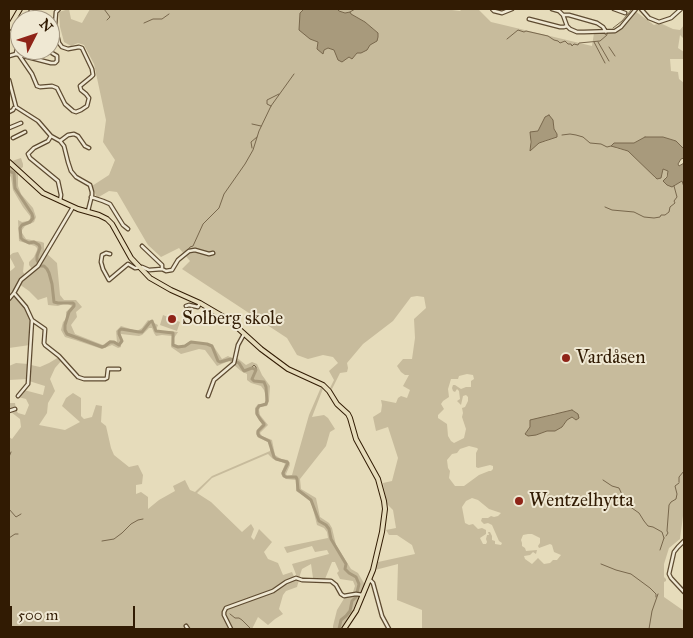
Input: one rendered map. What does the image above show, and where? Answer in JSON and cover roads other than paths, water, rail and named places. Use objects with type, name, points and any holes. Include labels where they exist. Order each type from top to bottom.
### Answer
[{"type":"main road","points":[[9,28],[20,9]]},
{"type":"main road","points":[[9,162],[43,193],[109,221],[128,255],[153,280],[200,303],[229,320],[261,349],[288,369],[323,385],[349,416],[356,439],[378,479],[384,505],[384,520],[369,580],[359,594],[354,614],[344,629]]},
{"type":"street","points":[[492,9],[502,13],[512,9]]},
{"type":"street","points":[[552,9],[559,11],[564,16],[567,26],[572,31],[577,32],[614,31],[621,27],[636,9]]},
{"type":"street","points":[[614,9],[625,13]]},
{"type":"street","points":[[641,9],[649,18],[659,22],[672,18],[681,9]]},
{"type":"street","points":[[564,16],[569,15],[597,23],[606,32]]},
{"type":"street","points":[[529,19],[560,27],[567,26]]},
{"type":"street","points":[[22,60],[32,74],[37,86],[55,87],[70,109],[76,112],[84,109],[88,104],[89,98],[81,90],[80,86],[93,75],[92,69],[82,48],[70,49],[60,44]]},
{"type":"street","points":[[40,60],[52,63],[55,63],[57,60]]},
{"type":"street","points":[[9,80],[15,107]]},
{"type":"street","points":[[10,107],[15,107],[38,121],[51,136],[60,141],[64,146],[71,172],[90,185],[92,192],[88,212]]},
{"type":"street","points":[[9,112],[15,107]]},
{"type":"street","points":[[9,128],[21,123]]},
{"type":"street","points":[[13,138],[25,132]]},
{"type":"street","points":[[60,141],[68,135],[74,134],[89,148]]},
{"type":"street","points":[[51,136],[48,141],[34,148],[28,154],[30,158],[58,180],[61,195],[60,201]]},
{"type":"street","points":[[91,197],[110,204],[123,225],[128,229]]},
{"type":"street","points":[[9,299],[21,280],[39,264],[73,207]]},
{"type":"street","points":[[142,246],[162,266],[162,269]]},
{"type":"street","points":[[110,254],[102,255],[101,262],[109,280],[128,264],[135,268],[142,267],[149,270],[162,269],[166,271],[172,270],[178,260],[189,251],[195,250],[209,254],[212,253]]},
{"type":"street","points":[[14,293],[25,305],[32,320],[28,385],[18,396]]},
{"type":"street","points":[[186,306],[198,307],[200,303]]},
{"type":"street","points":[[32,320],[45,329],[45,345],[59,356],[78,377],[84,379],[105,379],[107,378],[108,369],[119,369]]},
{"type":"street","points":[[208,396],[214,380],[231,367],[235,361],[238,346],[244,334]]},
{"type":"street","points":[[9,411],[15,409]]},
{"type":"street","points":[[684,541],[674,552],[670,574],[671,578],[684,592]]},
{"type":"street","points":[[231,629],[224,615],[226,608],[273,590],[296,578],[331,581],[343,596],[359,594]]},
{"type":"street","points":[[369,580],[372,583],[382,616],[389,629]]},
{"type":"waterway","points":[[104,9],[110,17],[107,20]]},
{"type":"waterway","points":[[244,9],[250,9]]},
{"type":"waterway","points":[[350,12],[355,9]]},
{"type":"waterway","points":[[613,28],[632,9]]},
{"type":"waterway","points":[[144,23],[153,19],[162,19],[169,14]]},
{"type":"waterway","points":[[507,39],[518,30],[548,36],[560,43],[565,41],[572,46],[579,43],[600,41],[607,35]]},
{"type":"waterway","points":[[594,42],[605,63]]},
{"type":"waterway","points":[[598,42],[609,61]]},
{"type":"waterway","points":[[609,47],[615,56]]},
{"type":"waterway","points":[[182,255],[193,246],[203,224],[219,208],[224,194],[253,150],[259,131],[271,106],[294,74]]},
{"type":"waterway","points":[[271,106],[267,104],[267,100],[279,94]]},
{"type":"waterway","points":[[252,124],[261,126]]},
{"type":"waterway","points":[[562,135],[576,135],[583,137],[590,143],[601,144],[607,147],[611,146]]},
{"type":"waterway","points":[[252,148],[251,142],[257,137]]},
{"type":"waterway","points":[[9,171],[14,173],[15,188],[33,218],[20,228],[21,238],[29,243],[34,242],[39,245],[37,260],[40,266],[44,266],[49,273],[54,302],[74,304],[65,325],[67,334],[102,347],[110,342],[119,345],[122,341],[119,334],[121,329],[142,332],[152,321],[156,331],[173,333],[173,345],[178,347],[185,346],[191,342],[207,344],[212,346],[218,361],[231,359],[239,363],[244,371],[252,368],[256,370],[252,379],[264,382],[267,401],[266,404],[259,406],[257,409],[257,414],[264,424],[258,431],[258,434],[269,441],[276,459],[288,463],[283,473],[284,476],[296,477],[298,490],[311,500],[319,521],[329,529],[331,539],[346,564],[345,569],[356,577],[359,584],[350,611],[341,620],[339,629]]},
{"type":"waterway","points":[[605,207],[612,210],[634,212],[644,217],[660,217],[669,212],[670,207],[675,203],[674,201],[677,197],[674,186]]},
{"type":"waterway","points":[[251,368],[254,365],[256,370]]},
{"type":"waterway","points":[[9,457],[11,452]]},
{"type":"waterway","points":[[679,482],[679,477],[684,471]]},
{"type":"waterway","points":[[603,480],[619,488],[629,506],[639,513],[648,526],[662,532],[664,538]]},
{"type":"waterway","points":[[666,536],[668,533],[669,505],[676,499],[675,486],[679,483]]},
{"type":"waterway","points":[[9,509],[16,517],[21,514]]},
{"type":"waterway","points":[[102,541],[114,539],[131,524],[143,519]]},
{"type":"waterway","points":[[9,538],[18,534]]},
{"type":"waterway","points":[[660,550],[664,538]]},
{"type":"waterway","points":[[601,564],[631,574],[650,588],[656,594],[656,597]]},
{"type":"waterway","points":[[649,629],[652,611],[658,594]]},
{"type":"waterway","points":[[230,614],[242,620],[251,629]]},
{"type":"place","name":"Solberg skole","points":[[172,319]]},
{"type":"place","name":"Vardåsen","points":[[566,358]]},
{"type":"place","name":"Wentzelhytta","points":[[519,501]]}]
